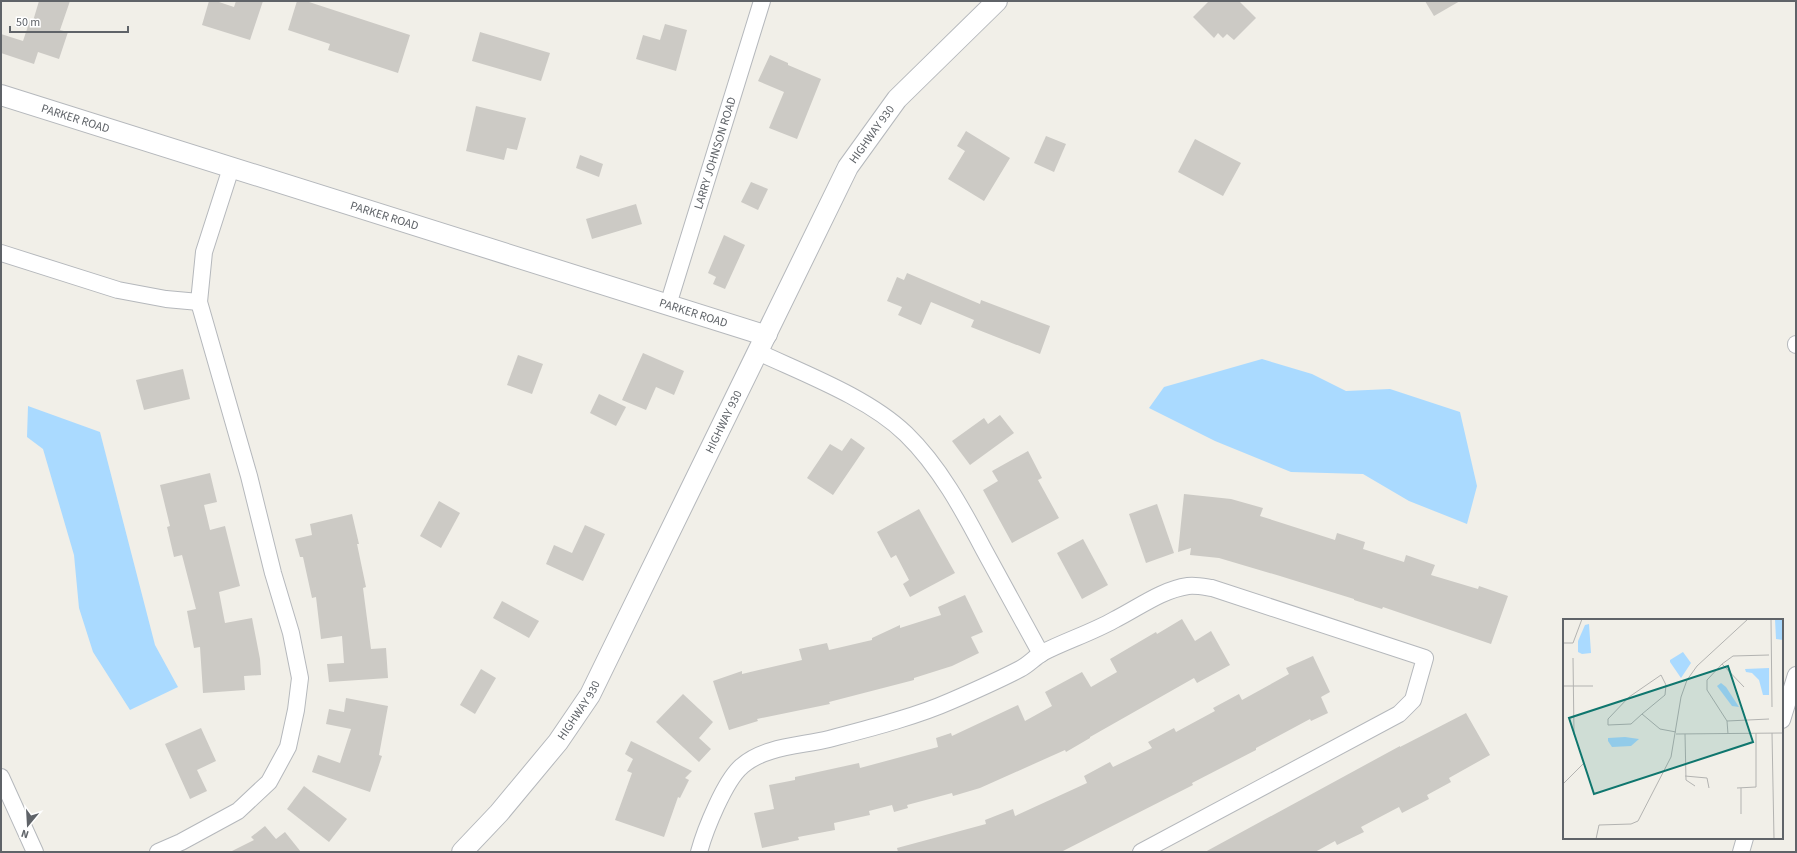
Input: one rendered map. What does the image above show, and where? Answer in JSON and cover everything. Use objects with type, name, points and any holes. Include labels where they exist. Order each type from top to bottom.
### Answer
[{"type":"street","name":"LARRY JOHNSON ROAD","points":[[668,305],[762,1]]},
{"type":"street","name":"HIGHWAY 930","points":[[462,852],[499,813],[558,742],[590,695],[848,166],[897,99],[997,1]]},
{"type":"street","name":"PARKER ROAD","points":[[1,96],[764,335],[767,334]]},
{"type":"street","points":[[158,852],[181,842],[238,811],[269,782],[288,746],[296,710],[300,678],[292,633],[273,573],[249,476],[199,302],[204,252],[231,168]]},
{"type":"street","points":[[1,253],[118,290],[166,299],[199,302]]},
{"type":"street","points":[[758,352],[853,398],[883,416],[906,434],[944,480],[972,527],[1041,654]]},
{"type":"street","points":[[699,852],[703,836],[725,791],[738,770],[751,760],[768,752],[830,738],[900,719],[948,703],[1021,668],[1041,654],[1114,620],[1162,594],[1188,586],[1212,588],[1425,658],[1413,700],[1399,714],[1141,852]]},
{"type":"street","points":[[1783,717],[1796,675]]},
{"type":"street","points":[[1,777],[35,852]]},
{"type":"street","points":[[1741,852],[1745,839]]},
{"type":"water","points":[[1262,359],[1312,374],[1346,391],[1390,389],[1460,412],[1477,486],[1467,524],[1409,501],[1363,474],[1291,472],[1215,441],[1149,408],[1164,387]]},
{"type":"water","points":[[28,406],[100,432],[155,645],[178,687],[130,710],[93,652],[79,608],[74,555],[43,449],[27,437]]},
{"type":"building","points":[[39,1],[70,1],[60,30],[68,32],[59,59],[38,52],[34,64],[1,53],[1,34],[23,41],[30,20],[33,21]]},
{"type":"building","points":[[209,1],[216,1],[234,7],[236,1],[263,1],[250,40],[202,25]]},
{"type":"building","points":[[297,1],[306,1],[410,35],[398,73],[328,50],[330,44],[288,30]]},
{"type":"building","points":[[1209,1],[1239,1],[1256,18],[1234,40],[1227,34],[1223,38],[1218,33],[1214,38],[1193,17]]},
{"type":"building","points":[[1425,1],[1460,1],[1434,16]]},
{"type":"building","points":[[665,24],[687,30],[676,71],[636,59],[643,35],[660,40]]},
{"type":"building","points":[[480,32],[550,53],[541,81],[472,61]]},
{"type":"building","points":[[770,55],[788,63],[788,65],[821,79],[797,139],[769,128],[784,92],[758,81]]},
{"type":"building","points":[[476,106],[526,118],[517,150],[507,148],[504,160],[466,151]]},
{"type":"building","points":[[966,131],[1010,158],[984,201],[948,179],[965,151],[957,146]]},
{"type":"building","points":[[1046,136],[1066,144],[1054,172],[1034,163]]},
{"type":"building","points":[[1195,139],[1241,163],[1223,196],[1178,172]]},
{"type":"building","points":[[580,155],[603,164],[599,177],[576,168]]},
{"type":"building","points":[[751,182],[768,189],[758,210],[741,202]]},
{"type":"building","points":[[636,204],[642,224],[592,239],[586,219]]},
{"type":"building","points":[[724,235],[745,245],[725,289],[713,284],[716,277],[708,273]]},
{"type":"building","points":[[907,273],[980,304],[981,300],[1050,326],[1040,354],[971,327],[974,320],[931,302],[921,325],[898,315],[902,307],[887,301],[897,277],[904,280]]},
{"type":"building","points":[[643,353],[684,371],[674,395],[656,387],[646,410],[622,400]]},
{"type":"building","points":[[518,355],[543,364],[532,394],[507,385]]},
{"type":"building","points":[[183,369],[190,399],[144,410],[136,380]]},
{"type":"building","points":[[599,394],[626,407],[616,426],[590,413]]},
{"type":"building","points":[[1000,415],[1014,433],[970,465],[952,441],[984,418],[988,424]]},
{"type":"building","points":[[851,438],[865,448],[833,495],[807,478],[830,444],[842,451]]},
{"type":"building","points":[[1028,451],[1042,478],[1038,480],[1059,518],[1012,543],[983,490],[998,481],[992,471]]},
{"type":"building","points":[[210,473],[217,502],[204,505],[210,530],[225,526],[240,586],[219,592],[225,623],[252,618],[260,659],[261,675],[244,676],[245,690],[203,693],[200,647],[194,648],[187,611],[196,609],[182,555],[174,557],[167,527],[170,526],[160,485]]},
{"type":"building","points":[[1184,494],[1231,499],[1263,508],[1260,516],[1335,540],[1337,533],[1365,542],[1363,549],[1404,562],[1406,555],[1435,565],[1431,575],[1478,589],[1479,586],[1508,596],[1491,644],[1383,607],[1382,609],[1280,576],[1219,558],[1190,555],[1191,548],[1178,552]]},
{"type":"building","points":[[439,501],[460,513],[441,548],[420,536]]},
{"type":"building","points":[[1157,504],[1174,553],[1146,563],[1129,514]]},
{"type":"building","points":[[919,509],[955,573],[910,597],[903,584],[909,580],[896,555],[891,558],[877,532]]},
{"type":"building","points":[[352,514],[359,544],[357,544],[366,587],[363,588],[371,649],[386,648],[388,678],[329,682],[327,664],[344,663],[342,636],[321,639],[316,597],[312,598],[303,557],[300,557],[295,539],[312,535],[310,524]]},
{"type":"building","points":[[585,525],[605,534],[583,581],[546,564],[554,545],[572,553]]},
{"type":"building","points":[[1083,539],[1108,585],[1082,599],[1057,553]]},
{"type":"building","points":[[965,595],[983,632],[971,637],[979,653],[952,666],[914,678],[914,680],[829,702],[830,704],[757,719],[758,721],[729,730],[713,681],[742,671],[742,674],[802,660],[799,649],[827,643],[829,650],[872,640],[872,638],[900,625],[900,628],[941,615],[938,607]]},
{"type":"building","points":[[502,601],[539,621],[529,638],[493,618]]},
{"type":"building","points":[[1182,619],[1195,641],[1211,631],[1230,665],[1197,683],[1194,678],[1066,752],[1065,750],[980,788],[953,796],[952,793],[907,805],[908,808],[894,812],[892,805],[869,811],[870,815],[834,823],[835,830],[798,837],[799,840],[762,848],[754,813],[774,809],[769,785],[795,780],[795,777],[859,763],[860,768],[938,747],[936,738],[951,733],[952,736],[1018,705],[1025,721],[1052,706],[1045,692],[1082,672],[1091,687],[1117,672],[1110,659],[1156,632],[1157,634]]},
{"type":"building","points":[[1313,656],[1330,692],[1321,697],[1328,713],[1311,721],[1310,719],[1256,748],[1256,750],[1192,783],[1193,785],[1061,852],[898,852],[897,848],[986,824],[985,820],[1013,809],[1015,816],[1087,783],[1084,776],[1110,762],[1113,767],[1152,748],[1148,742],[1174,728],[1176,732],[1215,711],[1213,708],[1239,694],[1242,700],[1289,674],[1286,668]]},
{"type":"building","points":[[481,669],[496,678],[475,714],[460,705]]},
{"type":"building","points":[[683,694],[713,722],[699,738],[711,749],[699,762],[656,722]]},
{"type":"building","points":[[346,698],[388,706],[379,755],[382,756],[370,792],[312,772],[318,755],[340,763],[351,729],[326,724],[329,709],[344,712]]},
{"type":"building","points":[[1466,713],[1490,755],[1449,778],[1451,782],[1427,795],[1429,799],[1402,813],[1399,807],[1361,827],[1364,832],[1337,845],[1335,841],[1315,852],[1205,852],[1400,746]]},
{"type":"building","points":[[201,728],[216,761],[197,770],[207,791],[190,799],[165,744]]},
{"type":"building","points":[[631,741],[692,771],[685,778],[689,780],[680,798],[678,797],[664,837],[615,820],[632,773],[627,771],[633,759],[625,754]]},
{"type":"building","points":[[304,786],[347,819],[329,842],[287,809]]},
{"type":"building","points":[[265,826],[276,839],[285,832],[301,852],[230,852],[254,840],[251,837]]}]
